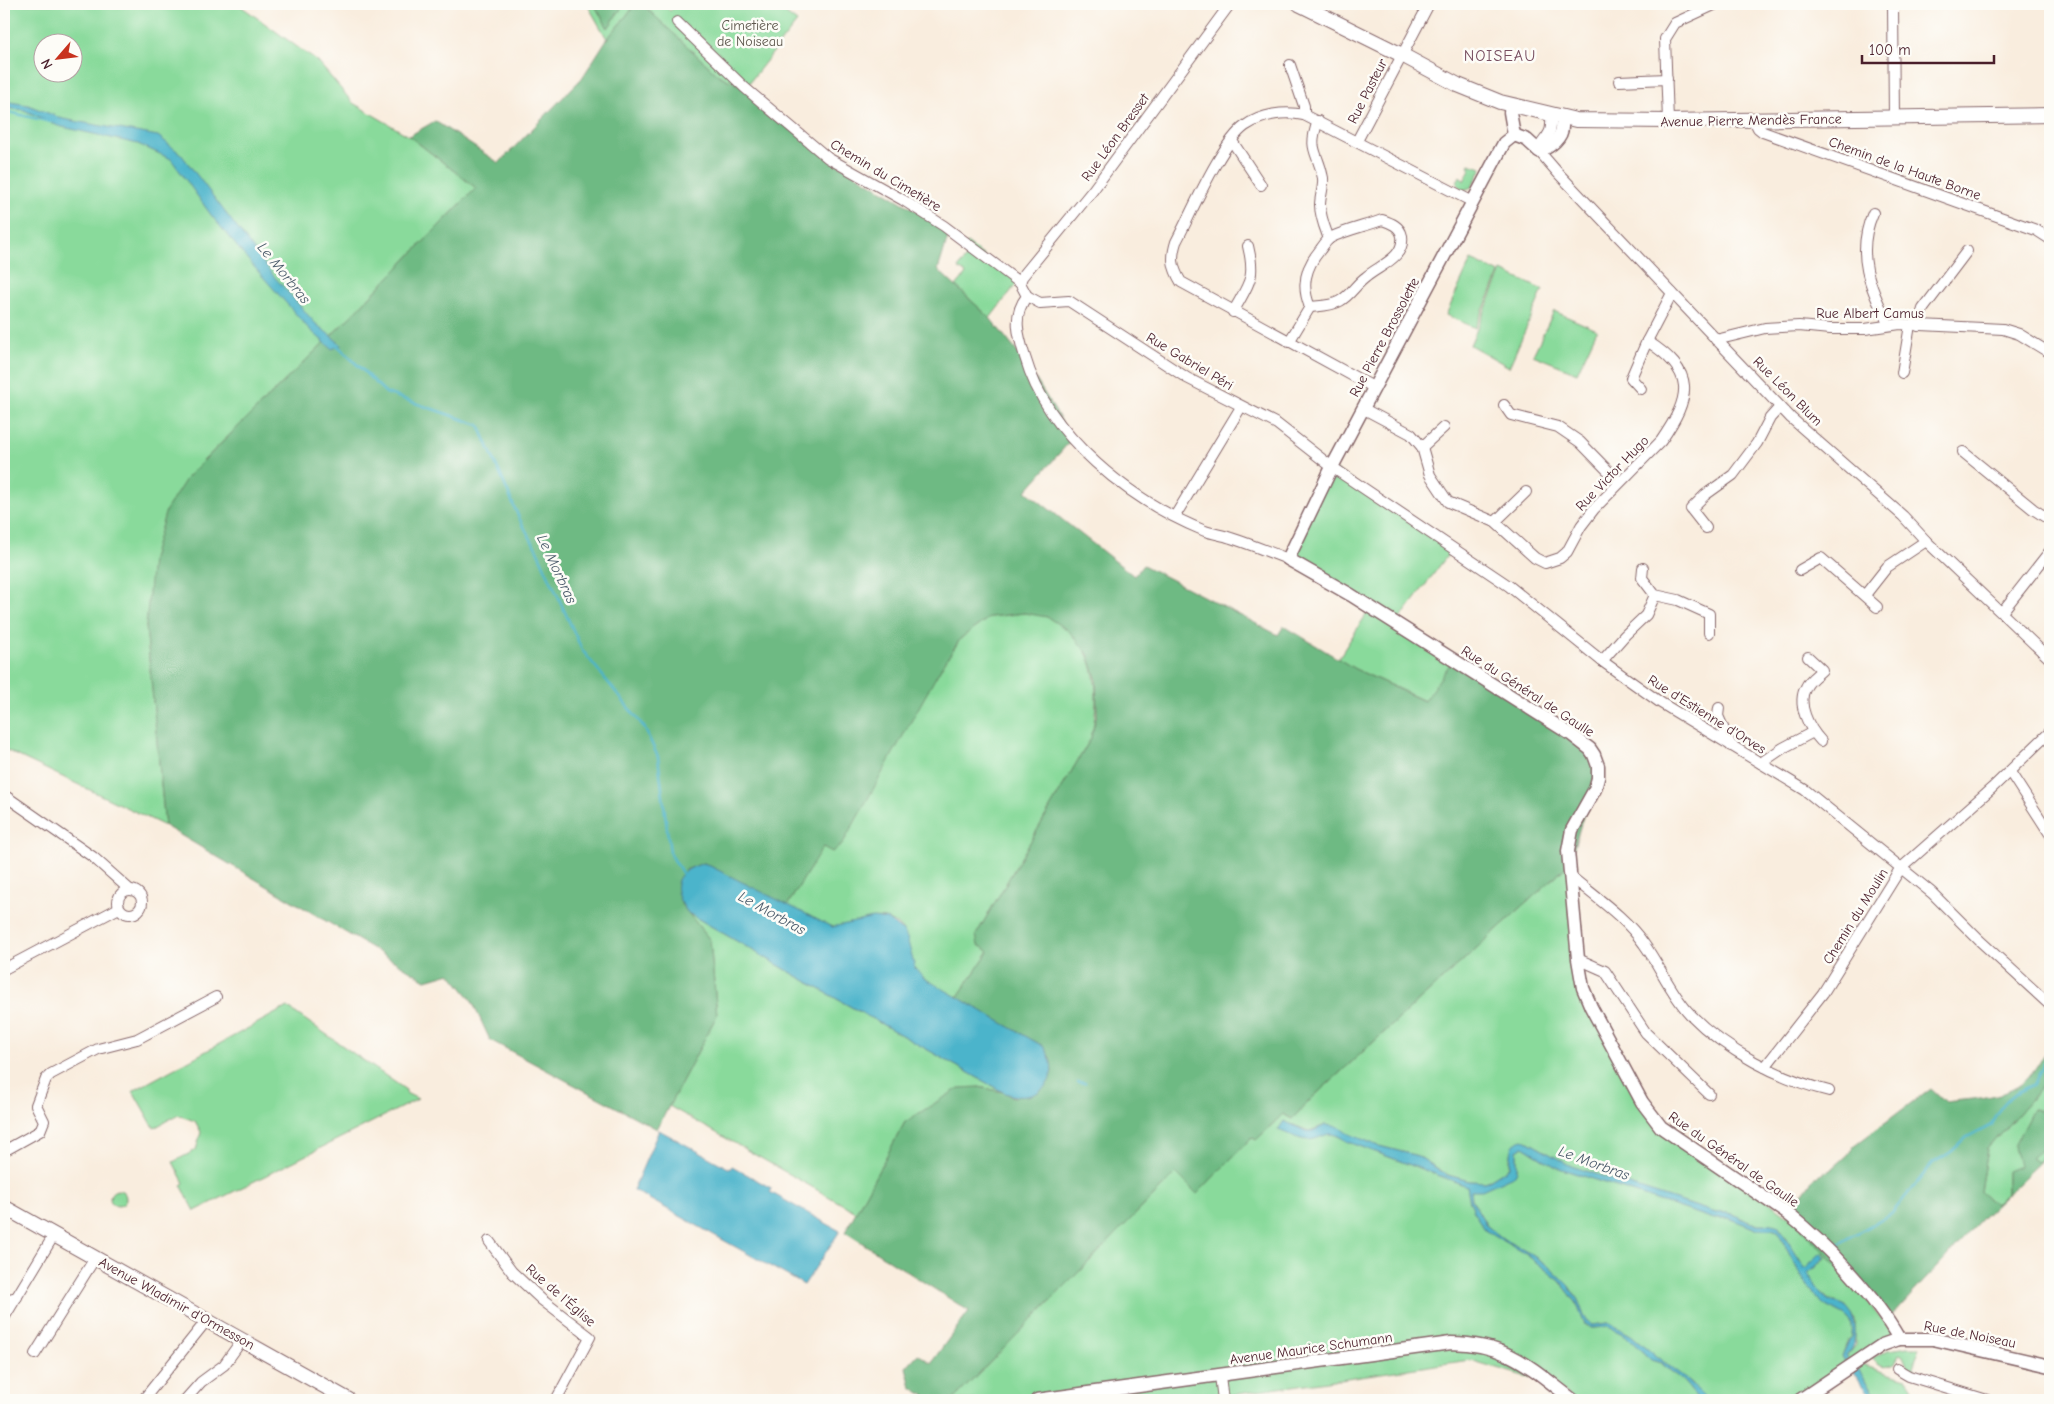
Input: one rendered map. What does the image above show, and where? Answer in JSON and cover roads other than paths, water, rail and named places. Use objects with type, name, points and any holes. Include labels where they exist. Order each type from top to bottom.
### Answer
[{"type":"main road","name":"Avenue Pierre Mendès France","points":[[1298,4],[1402,55],[1458,86],[1556,120]]},
{"type":"main road","name":"Avenue Pierre Mendès France","points":[[1458,86],[1465,93],[1510,112],[1556,120],[1668,121],[2050,115]]},
{"type":"main road","name":"Avenue Wladimir d'Ormesson","points":[[4,1207],[349,1400]]},
{"type":"street","name":"Rue Léon Bresset","points":[[1020,284],[1022,277],[1093,190],[1230,4]]},
{"type":"street","name":"Rue Pasteur","points":[[1357,141],[1429,4]]},
{"type":"street","points":[[1668,121],[1665,39],[1675,23],[1716,4]]},
{"type":"street","points":[[1893,4],[1894,118]]},
{"type":"street","name":"Chemin du Cimetière","points":[[678,22],[745,88],[828,158],[903,200],[944,226],[1020,284]]},
{"type":"street","points":[[1290,65],[1304,106],[1304,115]]},
{"type":"street","points":[[1619,81],[1666,79]]},
{"type":"street","points":[[1510,112],[1514,135]]},
{"type":"street","points":[[1375,388],[1181,282],[1173,268],[1172,256],[1176,242],[1221,156],[1244,127],[1258,119],[1284,113],[1304,115],[1473,202]]},
{"type":"street","points":[[1539,151],[1548,148],[1555,142],[1563,130],[1556,120]]},
{"type":"street","name":"Chemin de la Haute Borne","points":[[1754,120],[1758,128],[1764,132],[2036,230],[2050,239]]},
{"type":"street","points":[[1318,122],[1312,144],[1323,178],[1320,204],[1321,217],[1329,239]]},
{"type":"street","name":"Rue Léon Blum","points":[[1514,135],[1527,140],[1539,151],[1807,434],[1820,442],[1903,516],[1926,541],[2050,659]]},
{"type":"street","name":"Rue Pierre Brossolette","points":[[1288,559],[1332,467],[1504,143],[1514,135]]},
{"type":"street","points":[[1232,141],[1261,185]]},
{"type":"street","points":[[1872,212],[1864,250],[1865,268],[1874,296],[1889,325]]},
{"type":"street","points":[[1289,342],[1310,307],[1338,302],[1348,296],[1365,277],[1394,258],[1401,250],[1402,242],[1401,232],[1394,224],[1382,220],[1329,239],[1312,260],[1305,279],[1306,296],[1310,307]]},
{"type":"street","points":[[1233,312],[1251,279],[1252,262],[1248,246]]},
{"type":"street","points":[[1902,373],[1914,325],[1923,309],[1967,251]]},
{"type":"street","points":[[1020,284],[1027,296],[1019,308],[1018,331],[1022,350],[1037,388],[1072,439],[1105,472],[1175,516],[1206,531],[1258,547],[1288,559]]},
{"type":"street","points":[[1641,389],[1631,378],[1647,341],[1672,293]]},
{"type":"street","name":"Rue Gabriel Péri","points":[[1027,296],[1040,303],[1069,301],[1188,378],[1277,424],[1332,467]]},
{"type":"street","name":"Rue Albert Camus","points":[[1716,340],[1765,328],[1799,326],[1830,329],[1864,329],[1889,325],[1914,325],[2003,329],[2019,334],[2050,353]]},
{"type":"street","name":"Rue Victor Hugo","points":[[1422,447],[1430,475],[1448,502],[1495,522],[1535,558],[1546,563],[1560,558],[1567,552],[1589,514],[1661,441],[1669,430],[1684,398],[1686,387],[1683,375],[1666,353],[1647,341]]},
{"type":"street","points":[[1504,405],[1511,415],[1558,427],[1580,442],[1619,482]]},
{"type":"street","points":[[1175,516],[1241,407]]},
{"type":"street","points":[[1706,528],[1691,510],[1705,495],[1733,475],[1757,443],[1770,418],[1780,407]]},
{"type":"street","points":[[1364,409],[1411,434],[1422,447],[1444,427]]},
{"type":"street","points":[[1964,452],[2033,510],[2050,520]]},
{"type":"street","name":"Rue d'Estienne d'Orves","points":[[1332,467],[1510,586],[1602,661],[1661,703],[1804,790],[1932,893],[1979,940],[2050,1005]]},
{"type":"street","points":[[1495,522],[1526,492]]},
{"type":"street","points":[[1865,595],[1887,566],[1926,541]]},
{"type":"street","points":[[2002,612],[2050,551]]},
{"type":"street","points":[[1800,570],[1821,558],[1877,606]]},
{"type":"street","name":"Rue du Général de Gaulle","points":[[1288,559],[1384,615],[1572,735],[1590,749],[1594,755],[1598,778],[1595,789],[1572,830],[1568,851],[1578,959],[1583,988],[1590,1007],[1651,1116],[1661,1127],[1804,1228],[1877,1306],[1899,1339]]},
{"type":"street","points":[[1643,568],[1642,578],[1655,595],[1678,600],[1709,614],[1709,633]]},
{"type":"street","points":[[1602,661],[1646,615],[1655,595]]},
{"type":"street","points":[[1808,657],[1822,670],[1806,686],[1802,697],[1806,715],[1813,732],[1820,741]]},
{"type":"street","points":[[1719,708],[1718,716],[1731,746]]},
{"type":"street","points":[[1761,763],[1783,748],[1813,732]]},
{"type":"street","name":"Chemin du Moulin","points":[[1765,1066],[1823,993],[1900,869],[2010,772],[2050,732]]},
{"type":"street","points":[[2010,772],[2050,834]]},
{"type":"street","points":[[4,795],[93,857],[130,890],[138,894],[142,905],[138,911],[126,914],[119,908],[118,900],[126,891],[130,890]]},
{"type":"street","points":[[1570,878],[1574,879],[1619,916],[1644,943],[1689,1014],[1724,1044],[1802,1084],[1829,1091]]},
{"type":"street","points":[[4,968],[119,908]]},
{"type":"street","points":[[1578,959],[1605,971],[1646,1033],[1709,1094]]},
{"type":"street","points":[[4,1151],[40,1131],[44,1120],[36,1105],[46,1079],[51,1074],[103,1047],[137,1039],[216,997]]},
{"type":"street","points":[[6,1315],[54,1235]]},
{"type":"street","name":"Rue de l'Église","points":[[489,1241],[512,1272],[542,1300],[590,1338],[556,1400]]},
{"type":"street","points":[[36,1354],[95,1258]]},
{"type":"street","points":[[6,1315],[4,1301],[17,1297]]},
{"type":"street","points":[[143,1400],[207,1320]]},
{"type":"street","name":"Rue de Noiseau","points":[[1800,1400],[1882,1345],[1899,1339],[1933,1339],[2050,1366]]},
{"type":"street","points":[[185,1400],[201,1382],[224,1365],[242,1340]]},
{"type":"street","name":"Avenue Maurice Schumann","points":[[1037,1400],[1451,1343],[1481,1345],[1513,1356],[1573,1400]]},
{"type":"street","points":[[1897,1369],[1909,1376],[1987,1400]]},
{"type":"street","points":[[1220,1376],[1223,1400]]},
{"type":"water","points":[[4,101],[28,105],[63,119],[158,136],[181,154],[272,274],[315,323],[342,345],[332,349],[309,329],[211,215],[171,159],[138,144],[58,126],[24,110],[4,108]]},
{"type":"water","points":[[704,863],[832,927],[873,918],[888,920],[904,932],[915,968],[924,978],[1043,1046],[1050,1058],[1052,1069],[1050,1079],[1045,1087],[1037,1093],[1027,1096],[1015,1096],[1003,1092],[688,913],[678,896],[677,882],[686,871]]},
{"type":"water","points":[[1284,1121],[1306,1131],[1312,1131],[1326,1125],[1339,1127],[1347,1133],[1379,1146],[1418,1156],[1447,1175],[1469,1181],[1486,1182],[1510,1167],[1513,1147],[1518,1141],[1523,1139],[1571,1166],[1716,1213],[1735,1215],[1748,1222],[1778,1226],[1805,1268],[1821,1253],[1826,1257],[1808,1273],[1823,1296],[1830,1301],[1844,1305],[1853,1316],[1855,1338],[1853,1345],[1846,1355],[1848,1359],[1845,1362],[1842,1356],[1852,1337],[1852,1327],[1848,1318],[1822,1303],[1808,1287],[1777,1231],[1772,1229],[1756,1229],[1729,1218],[1711,1218],[1556,1167],[1523,1146],[1517,1150],[1517,1171],[1515,1175],[1482,1190],[1471,1190],[1472,1200],[1487,1226],[1505,1240],[1547,1265],[1568,1285],[1578,1300],[1588,1322],[1593,1325],[1608,1323],[1631,1335],[1684,1377],[1708,1400],[1699,1400],[1683,1381],[1661,1363],[1651,1360],[1625,1335],[1608,1327],[1592,1328],[1585,1325],[1576,1302],[1560,1281],[1527,1255],[1486,1231],[1472,1210],[1467,1186],[1346,1141],[1335,1135],[1327,1134],[1309,1140],[1297,1138],[1278,1130]]},
{"type":"water","points":[[659,1130],[730,1169],[732,1166],[771,1188],[770,1192],[840,1231],[804,1285],[633,1190]]},
{"type":"water","points":[[1858,1369],[1880,1400],[1875,1400],[1852,1372]]},
{"type":"waterway","name":"Le Morbras","points":[[4,111],[51,122]]},
{"type":"waterway","name":"Le Morbras","points":[[337,345],[386,393],[479,425],[519,518],[537,550],[582,650],[644,727],[658,757],[670,853],[684,876]]},
{"type":"waterway","points":[[1832,1248],[1893,1212],[1933,1163],[1951,1152],[1967,1137],[1992,1124],[2005,1102],[2017,1092],[2034,1084],[2050,1052]]},
{"type":"waterway","name":"Le Morbras","points":[[1078,1082],[1085,1083]]},
{"type":"district","name":"NOISEAU","points":[[1500,55]]},
{"type":"park label","name":"Cimetière de Noiseau","points":[[750,33]]}]
